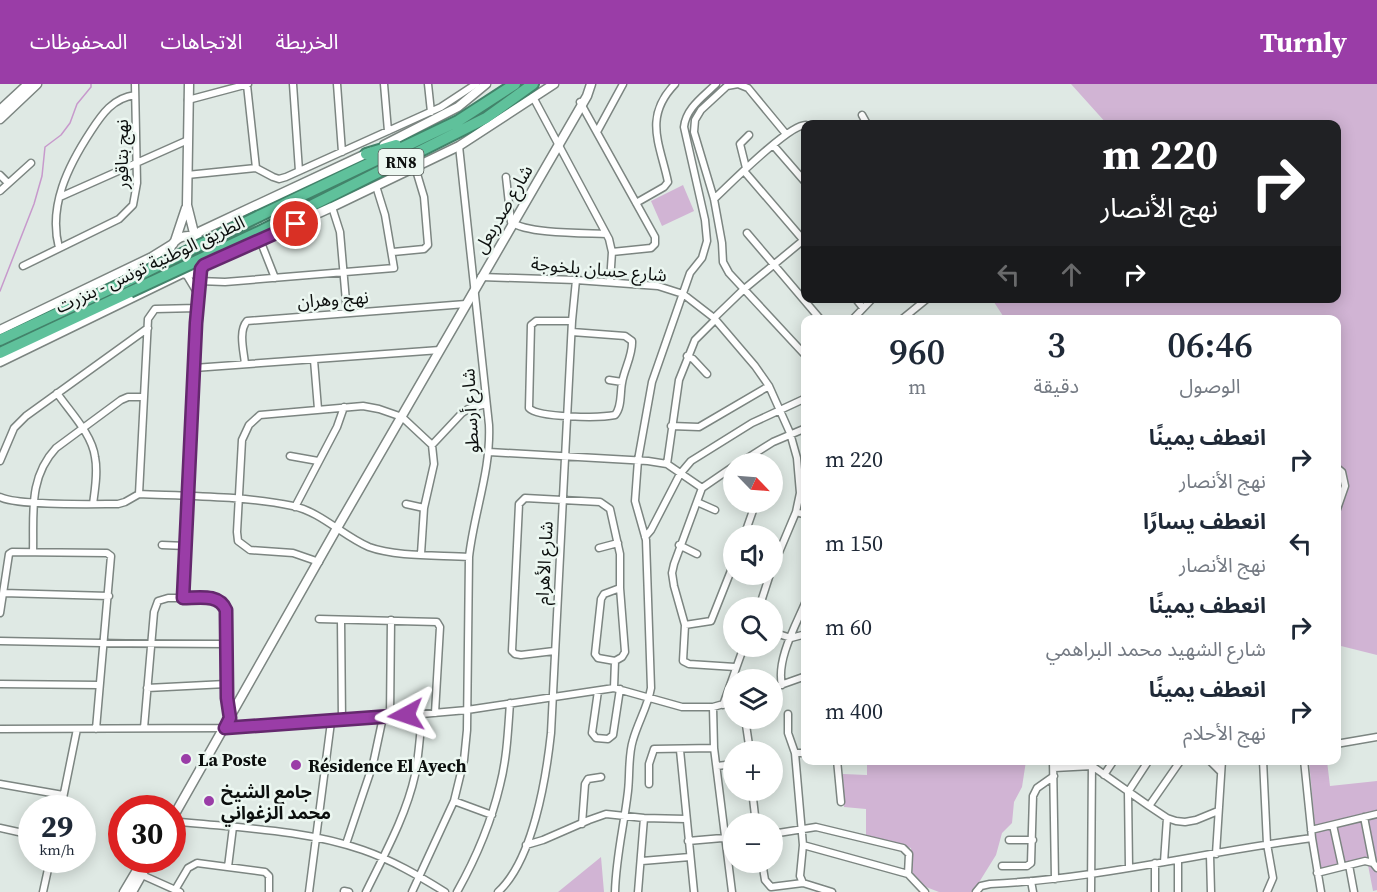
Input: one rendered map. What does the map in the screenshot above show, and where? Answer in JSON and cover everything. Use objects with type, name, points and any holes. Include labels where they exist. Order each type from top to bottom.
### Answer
[{"type":"highway","name":"الطريق الوطنية تونس - بنزرت","points":[[0,340],[458,121],[515,84]]},
{"type":"highway","name":"الطريق الوطنية تونس - بنزرت","points":[[0,353],[130,292],[261,235],[486,118],[533,84]]},
{"type":"highway","name":"RN8","points":[[366,154],[402,142],[479,109]]},
{"type":"street","points":[[0,110],[25,87],[37,84]]},
{"type":"street","name":"نهج بتاقور","points":[[23,266],[126,214],[135,199],[137,163],[135,84]]},
{"type":"street","points":[[188,84],[187,205],[193,237]]},
{"type":"street","points":[[188,98],[248,84],[256,168]]},
{"type":"street","points":[[292,84],[299,171]]},
{"type":"street","points":[[337,84],[342,152]]},
{"type":"street","points":[[384,84],[388,131]]},
{"type":"street","points":[[428,84],[431,112]]},
{"type":"street","points":[[187,175],[256,168],[279,179],[431,112],[462,95],[476,84]]},
{"type":"street","points":[[0,330],[152,257],[181,238],[193,237],[201,231],[366,154],[458,107],[486,84]]},
{"type":"street","points":[[0,362],[185,274],[197,272],[261,235],[332,207],[459,146],[554,84]]},
{"type":"street","name":"شارع صدربعل","points":[[581,103],[585,84]]},
{"type":"street","name":"شارع صدربعل","points":[[474,288],[591,84]]},
{"type":"street","points":[[598,130],[623,84]]},
{"type":"street","points":[[636,202],[664,187],[668,182],[655,122],[663,100],[675,84]]},
{"type":"street","points":[[615,892],[616,862],[633,740],[650,698],[652,672],[645,537],[635,501],[638,460],[652,382],[690,273],[705,251],[707,235],[705,220],[684,127],[692,108],[716,84]]},
{"type":"street","points":[[786,134],[748,88],[738,84],[727,86],[701,110],[694,127],[714,199],[723,262],[743,290],[801,351]]},
{"type":"street","points":[[0,119],[25,87]]},
{"type":"street","points":[[59,248],[56,231],[60,197],[70,164],[97,122],[117,100],[135,95]]},
{"type":"street","points":[[533,97],[606,234],[612,252],[610,282]]},
{"type":"street","points":[[581,103],[598,130],[655,237],[655,244],[651,248],[612,252]]},
{"type":"street","points":[[862,115],[865,120]]},
{"type":"street","points":[[714,199],[773,145],[801,125]]},
{"type":"street","points":[[749,135],[740,144],[745,170],[801,235]]},
{"type":"street","points":[[60,197],[188,140]]},
{"type":"street","points":[[773,145],[801,177]]},
{"type":"street","name":"شارع أرسطو","points":[[412,892],[454,801],[464,760],[469,557],[489,452],[459,146]]},
{"type":"street","points":[[0,191],[31,163]]},
{"type":"street","points":[[393,252],[424,249],[428,244],[424,197],[415,167]]},
{"type":"street","points":[[0,174],[8,183]]},
{"type":"street","points":[[506,177],[512,223],[527,229],[606,234]]},
{"type":"street","points":[[199,281],[225,282],[394,268],[385,215],[376,186]]},
{"type":"street","points":[[187,205],[170,254],[171,264],[185,274],[198,294]]},
{"type":"street","points":[[332,207],[340,232],[347,313]]},
{"type":"street","points":[[747,233],[801,297]]},
{"type":"street","points":[[261,235],[275,278]]},
{"type":"street","points":[[183,598],[197,308],[199,281],[206,251],[202,242],[193,237]]},
{"type":"street","points":[[667,464],[679,380],[695,340],[743,290],[801,243]]},
{"type":"street","name":"شارع حسان بلخوجة","points":[[481,277],[576,280],[658,286],[683,294],[714,319],[755,366],[769,386],[790,433],[800,476],[800,494],[796,512],[783,543]]},
{"type":"street","name":"شارع الأهرام","points":[[498,892],[515,873],[546,778],[551,733],[576,280]]},
{"type":"street","points":[[186,795],[335,527],[474,288]]},
{"type":"street","points":[[806,303],[817,315]]},
{"type":"street","points":[[859,303],[863,308]]},
{"type":"street","points":[[857,315],[868,303]]},
{"type":"street","points":[[907,315],[922,303]]},
{"type":"street","name":"نهج وهران","points":[[245,364],[243,325],[247,321],[465,304]]},
{"type":"street","points":[[139,494],[150,315],[155,309],[197,308]]},
{"type":"street","points":[[572,321],[536,321],[531,326],[529,408],[536,413],[568,416],[615,415],[619,410],[622,382],[633,348],[631,339],[625,336],[572,333]]},
{"type":"street","points":[[1,456],[14,428],[26,416],[148,328]]},
{"type":"street","points":[[194,368],[438,350]]},
{"type":"street","points":[[687,356],[707,374]]},
{"type":"street","points":[[314,360],[318,409]]},
{"type":"street","points":[[609,380],[622,382]]},
{"type":"street","points":[[671,426],[699,427],[769,386]]},
{"type":"street","points":[[57,393],[82,428],[95,453],[93,504]]},
{"type":"street","points":[[33,552],[34,501],[39,472],[47,457],[122,399],[144,397]]},
{"type":"street","points":[[645,537],[691,460],[779,410],[801,400]]},
{"type":"street","points":[[421,554],[424,508],[433,474],[432,445],[462,413],[486,404]]},
{"type":"street","points":[[316,561],[293,553],[256,552],[243,547],[238,542],[242,440],[249,425],[260,415],[363,406],[400,416],[432,445]]},
{"type":"street","points":[[295,507],[337,427],[344,407]]},
{"type":"street","points":[[761,453],[790,433],[801,430]]},
{"type":"street","points":[[489,452],[638,460],[667,464],[702,488]]},
{"type":"street","points":[[290,456],[318,461]]},
{"type":"street","points":[[1341,471],[1345,486],[1341,498]]},
{"type":"street","points":[[723,474],[702,488],[679,545],[672,573],[685,626],[682,657],[685,663],[735,667],[739,657]]},
{"type":"street","points":[[0,497],[6,500],[93,504],[125,502],[139,494],[240,500],[295,507],[376,549],[397,553],[469,557]]},
{"type":"street","points":[[554,651],[521,655],[512,651],[519,504],[525,498],[600,502],[608,506],[620,554],[625,652],[615,661],[598,658],[595,654],[601,599],[604,594],[620,588]]},
{"type":"street","points":[[697,502],[715,510]]},
{"type":"street","points":[[406,504],[424,508]]},
{"type":"street","points":[[796,512],[801,514]]},
{"type":"street","points":[[599,548],[618,543]]},
{"type":"street","points":[[162,545],[186,546]]},
{"type":"street","points":[[679,545],[697,555]]},
{"type":"street","points":[[0,613],[2,582],[10,552],[110,554],[112,560],[96,729]]},
{"type":"street","points":[[685,626],[711,621],[725,585]]},
{"type":"street","points":[[3,593],[109,596]]},
{"type":"street","points":[[144,728],[154,612],[158,601],[168,598],[215,598],[222,602],[226,610],[226,684],[229,715]]},
{"type":"street","points":[[780,669],[801,613]]},
{"type":"street","points":[[319,619],[437,622],[440,627],[435,713]]},
{"type":"street","points":[[341,620],[342,721]]},
{"type":"street","points":[[390,717],[391,620]]},
{"type":"street","points":[[783,635],[791,638],[801,635]]},
{"type":"street","points":[[0,641],[151,645],[226,644]]},
{"type":"street","points":[[598,691],[592,733],[596,738],[608,739],[614,735],[617,689],[615,661]]},
{"type":"street","points":[[783,685],[801,680]]},
{"type":"street","points":[[0,684],[99,685]]},
{"type":"street","points":[[147,688],[226,684]]},
{"type":"street","points":[[0,730],[222,728],[331,722],[467,710],[617,689],[682,707],[723,705]]},
{"type":"street","points":[[458,892],[492,815],[501,784],[507,747],[510,703]]},
{"type":"street","points":[[713,707],[714,748],[723,819]]},
{"type":"street","points":[[366,892],[414,777],[422,714]]},
{"type":"street","points":[[788,714],[788,733],[795,753],[802,830],[800,876],[803,883]]},
{"type":"street","points":[[346,844],[373,764],[383,717]]},
{"type":"street","points":[[309,892],[331,722]]},
{"type":"street","points":[[181,795],[222,728]]},
{"type":"street","points":[[0,784],[63,795],[77,729]]},
{"type":"street","points":[[1341,743],[1377,737]]},
{"type":"street","points":[[649,784],[648,764],[651,751],[656,748],[680,750],[714,748]]},
{"type":"street","points":[[680,750],[694,892]]},
{"type":"street","points":[[795,753],[801,753]]},
{"type":"street","points":[[717,766],[723,765]]},
{"type":"street","points":[[837,765],[841,802]]},
{"type":"street","points":[[1054,765],[1056,879]]},
{"type":"street","points":[[1091,892],[1092,765]]},
{"type":"street","points":[[1094,765],[1104,775],[1167,818],[1185,822],[1218,812]]},
{"type":"street","points":[[1104,775],[1111,765]]},
{"type":"street","points":[[1129,867],[1128,792],[1146,765]]},
{"type":"street","points":[[1149,806],[1178,765]]},
{"type":"street","points":[[1214,765],[1221,772]]},
{"type":"street","points":[[1210,892],[1222,765]]},
{"type":"street","points":[[1263,765],[1267,844],[1274,878],[1267,892]]},
{"type":"street","points":[[1304,765],[1312,838],[1321,892]]},
{"type":"street","points":[[1002,866],[1030,865],[1033,860],[1034,792],[1054,776]]},
{"type":"street","points":[[582,824],[585,784],[588,779],[601,777]]},
{"type":"street","points":[[454,801],[492,815]]},
{"type":"street","points":[[526,845],[606,814],[686,819]]},
{"type":"street","points":[[1311,830],[1377,814]]},
{"type":"street","points":[[1364,817],[1375,865]]},
{"type":"street","points":[[638,892],[644,818]]},
{"type":"street","points":[[1164,862],[1167,818]]},
{"type":"street","points":[[186,822],[346,844],[382,857],[420,876],[444,892]]},
{"type":"street","points":[[1333,825],[1354,892]]},
{"type":"street","points":[[228,867],[233,827]]},
{"type":"street","points":[[783,833],[816,827],[824,828],[906,849],[910,858],[908,873]]},
{"type":"street","points":[[0,828],[18,832]]},
{"type":"street","points":[[688,841],[723,837]]},
{"type":"street","points":[[978,891],[990,884],[1091,875],[1312,838]]},
{"type":"street","points":[[1009,840],[1033,840]]},
{"type":"street","points":[[803,845],[908,873],[925,892]]},
{"type":"street","points":[[642,861],[690,857]]},
{"type":"street","points":[[1178,860],[1178,892]]},
{"type":"street","points":[[1317,873],[1365,861],[1375,865]]},
{"type":"street","points":[[142,876],[177,891],[191,865],[197,863],[265,872],[269,876],[269,892]]},
{"type":"street","points":[[1155,863],[1155,892]]},
{"type":"street","points":[[43,892],[47,873]]},
{"type":"street","points":[[124,892],[135,873]]},
{"type":"street","points":[[132,892],[144,873]]},
{"type":"street","points":[[730,873],[732,892]]},
{"type":"street","points":[[764,873],[765,880],[771,887],[803,883],[832,892]]},
{"type":"street","points":[[1031,881],[1033,892]]},
{"type":"shaded area","points":[[1071,84],[1377,84],[1377,655],[1341,646],[1341,315],[1002,315],[995,303],[1341,303],[1341,120],[1103,120]]},
{"type":"shaded area","points":[[683,185],[694,211],[662,226],[651,201]]},
{"type":"shaded area","points":[[867,765],[1025,765],[1022,787],[1014,802],[1012,823],[1002,833],[996,855],[973,892],[939,892],[913,882],[911,848],[866,837],[866,809],[844,807],[843,774],[867,775]]},
{"type":"shaded area","points":[[1309,765],[1327,765],[1330,786],[1377,781],[1377,890],[1373,891],[1368,865],[1319,869]]},
{"type":"shaded area","points":[[601,857],[604,892],[558,892]]},
{"type":"waterway","points":[[0,291],[34,204],[42,176],[45,147],[61,135],[70,123],[77,104],[91,84]]},
{"type":"waterway","points":[[615,860],[618,835]]},
{"type":"place","name":"La Poste","points":[[186,759]]},
{"type":"place","name":"Résidence El Ayech","points":[[296,765]]},
{"type":"place","name":"جامع الشيخ محمد الزغواني","points":[[209,801]]},
{"type":"route","points":[[296,224],[204,265],[201,269],[196,323],[183,598],[215,598],[222,602],[226,610],[227,698],[230,718],[225,728],[406,715]]}]
